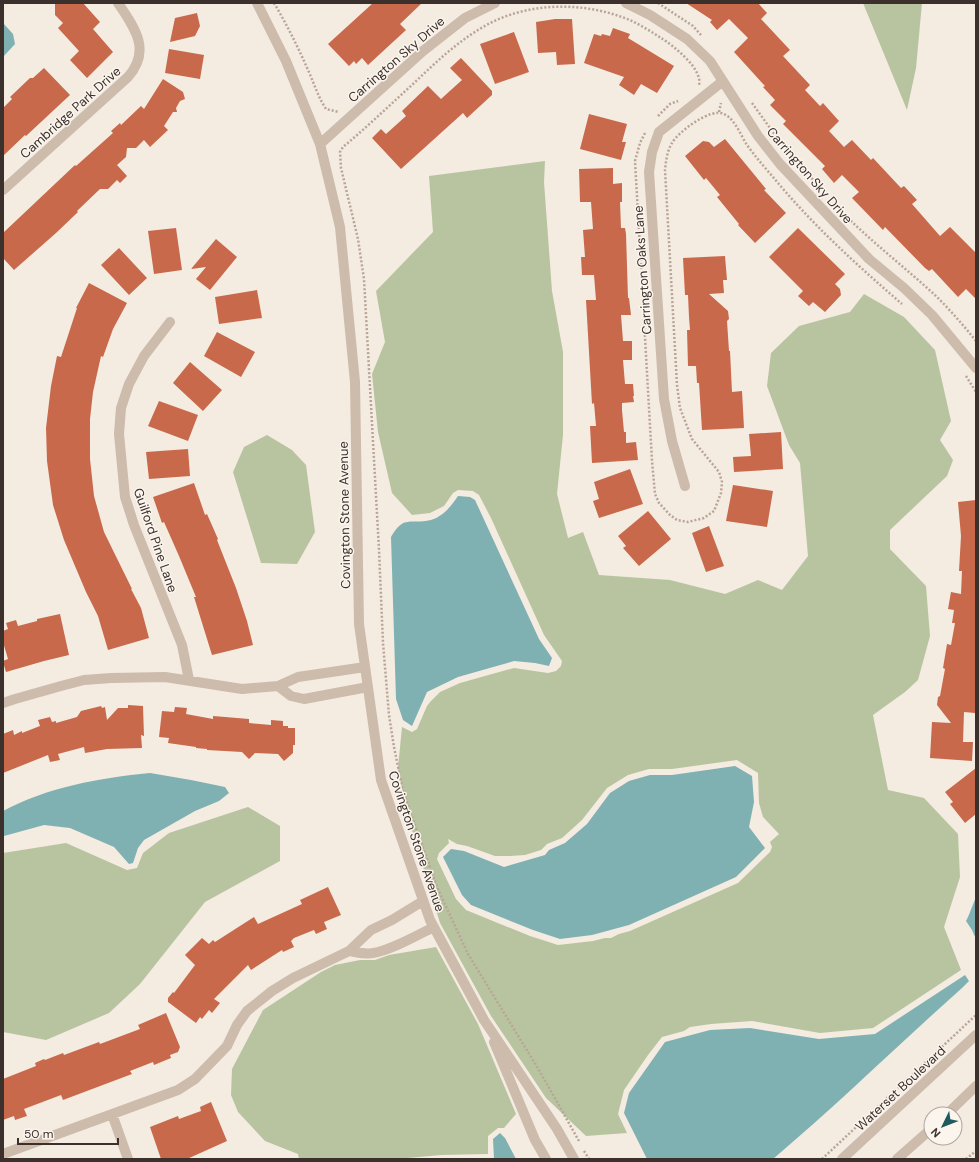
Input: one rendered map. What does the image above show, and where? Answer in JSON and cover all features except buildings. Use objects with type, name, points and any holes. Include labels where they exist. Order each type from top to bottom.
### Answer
[{"type":"street","name":"Cambridge Park Drive","points":[[3,190],[128,77],[136,68],[140,44],[134,26],[118,3]]},
{"type":"street","name":"Covington Stone Avenue","points":[[256,3],[286,62],[320,144],[340,227],[355,382],[359,624],[381,780],[423,901],[434,926],[484,1020],[535,1140],[546,1159]]},
{"type":"street","name":"Carrington Sky Drive","points":[[320,144],[423,51],[465,18],[495,3]]},
{"type":"street","name":"Carrington Sky Drive","points":[[626,3],[650,14],[687,40],[710,61],[758,136],[780,164],[869,259],[904,288],[932,315],[976,368]]},
{"type":"street","name":"Carrington Oaks Lane","points":[[685,486],[672,441],[664,399],[649,172],[652,152],[659,132],[723,81]]},
{"type":"street","name":"Guilford Pine Lane","points":[[170,322],[144,356],[129,384],[121,408],[119,434],[125,497],[134,525],[182,646],[189,680]]},
{"type":"street","points":[[3,703],[36,692],[84,680],[165,678],[189,680],[242,689],[278,686],[298,677],[365,667]]},
{"type":"street","points":[[278,686],[291,696],[304,699],[368,687]]},
{"type":"street","points":[[3,1154],[178,1090],[195,1079],[227,1046],[237,1026],[247,1011],[272,991],[293,978],[348,950],[371,930],[392,920],[423,901]]},
{"type":"street","points":[[348,950],[361,953],[373,953],[392,947],[434,926]]},
{"type":"street","name":"Covington Stone Avenue","points":[[484,1020],[557,1129],[574,1159]]},
{"type":"street","name":"Waterset Boulevard","points":[[842,1159],[976,1035]]},
{"type":"street","points":[[955,1106],[976,1086]]},
{"type":"street","points":[[112,1114],[128,1159]]},
{"type":"street","points":[[897,1159],[923,1136]]},
{"type":"path","points":[[274,3],[285,21],[304,61],[319,98],[326,109],[334,111]]},
{"type":"path","points":[[658,3],[693,26],[704,38]]},
{"type":"path","points":[[580,1143],[539,1070],[468,954],[436,887],[403,790],[391,728],[382,643],[379,550],[364,279],[358,239],[341,168],[340,152],[343,147],[442,57],[465,39],[484,26],[525,11],[544,8],[586,8],[612,14],[633,22],[667,42],[674,48],[697,71],[700,81]]},
{"type":"path","points":[[752,102],[775,135],[822,191]]},
{"type":"path","points":[[719,112],[721,103]]},
{"type":"path","points":[[843,213],[937,298],[976,341]]},
{"type":"path","points":[[822,1159],[976,1015]]},
{"type":"path","points":[[584,1150],[589,1159]]},
{"type":"path","points":[[966,1159],[976,1151]]},
{"type":"green space","points":[[863,3],[922,3],[916,68],[907,110]]},
{"type":"green space","points":[[545,161],[544,182],[552,291],[563,352],[563,435],[557,494],[568,538],[583,532],[599,575],[670,580],[725,594],[758,580],[782,590],[808,556],[800,463],[789,445],[767,386],[771,353],[799,326],[850,312],[864,294],[904,317],[935,350],[951,421],[940,440],[953,460],[947,476],[890,530],[890,549],[926,586],[930,636],[918,680],[905,692],[873,715],[888,790],[924,798],[958,834],[960,877],[944,927],[961,970],[873,1028],[820,1033],[752,1021],[690,1027],[684,1031],[662,1037],[624,1090],[618,1114],[627,1133],[586,1136],[546,1098],[491,1016],[440,923],[407,814],[398,768],[402,727],[412,732],[417,729],[427,706],[431,701],[440,692],[460,683],[514,668],[548,673],[556,671],[561,666],[562,661],[544,635],[479,495],[473,491],[458,490],[453,493],[444,506],[430,513],[412,515],[392,493],[378,432],[372,374],[385,342],[376,291],[433,232],[429,176]],"holes":[[[737,760],[758,773],[759,803],[763,817],[779,834],[770,842],[772,847],[770,852],[738,883],[611,938],[558,945],[530,936],[466,910],[456,899],[437,859],[439,853],[449,843],[448,839],[457,844],[495,856],[525,855],[541,850],[547,844],[562,838],[582,820],[607,788],[628,775],[649,769],[672,769]]]},
{"type":"green space","points":[[267,435],[292,450],[306,465],[315,532],[297,564],[261,563],[233,472],[244,447]]},
{"type":"green space","points":[[248,807],[280,826],[280,861],[205,902],[140,984],[109,1013],[46,1040],[3,1032],[3,853],[66,843],[127,870],[137,868],[143,853],[169,833]]},
{"type":"green space","points":[[436,947],[478,1024],[516,1114],[504,1128],[498,1128],[488,1136],[488,1154],[441,1155],[397,1159],[299,1159],[298,1154],[265,1141],[238,1112],[231,1095],[232,1069],[263,1010],[321,972],[335,965],[360,960],[375,960],[389,955]]},
{"type":"water","points":[[3,23],[13,34],[15,44],[3,57]]},
{"type":"water","points":[[458,496],[470,497],[475,500],[539,639],[552,658],[549,666],[514,661],[458,677],[427,692],[412,726],[403,720],[396,699],[391,537],[400,525],[404,523],[431,520],[440,516],[450,507]]},
{"type":"water","points":[[735,766],[752,776],[754,802],[749,827],[765,848],[736,877],[629,925],[592,935],[560,939],[533,930],[471,905],[462,895],[443,857],[451,849],[464,851],[504,867],[545,855],[549,850],[565,843],[587,824],[610,793],[629,781],[650,775],[672,775]]},
{"type":"water","points":[[150,773],[225,787],[229,793],[219,801],[195,811],[144,840],[138,848],[133,863],[129,864],[114,847],[70,828],[44,825],[4,836],[3,835],[3,811],[20,803],[74,785]]},
{"type":"water","points":[[976,897],[976,939],[966,921]]},
{"type":"water","points":[[965,975],[969,981],[962,988],[773,1159],[647,1159],[624,1113],[629,1093],[665,1042],[710,1030],[750,1028],[819,1039],[875,1034]]},
{"type":"water","points":[[500,1133],[505,1138],[516,1159],[494,1159],[493,1139]]}]
